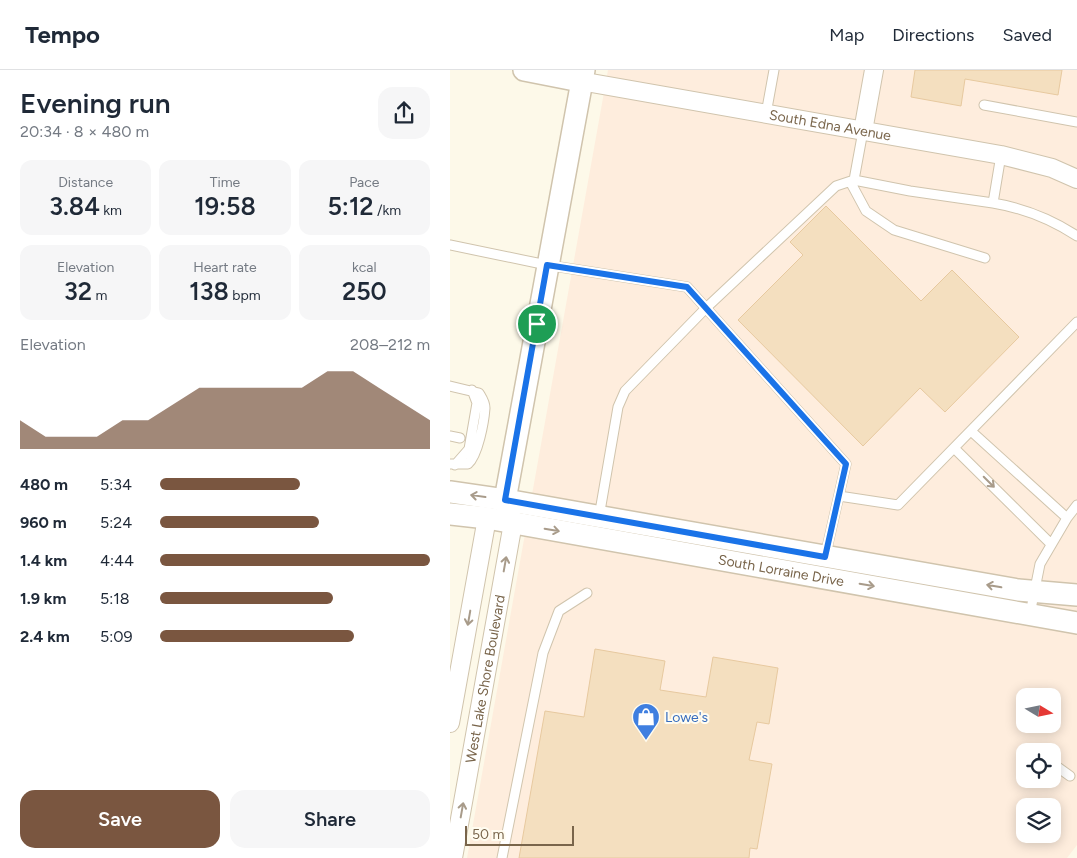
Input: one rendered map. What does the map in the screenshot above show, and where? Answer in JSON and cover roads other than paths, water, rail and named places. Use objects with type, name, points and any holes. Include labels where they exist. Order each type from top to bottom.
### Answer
[{"type":"street","points":[[524,70],[582,74]]},
{"type":"street","points":[[863,131],[874,70]]},
{"type":"street","name":"South Edna Avenue","points":[[582,74],[766,114],[1001,155],[1052,168],[1077,180]]},
{"type":"street","name":"West Lake Shore Boulevard","points":[[453,858],[512,523],[505,500],[582,74]]},
{"type":"street","name":"South Lorraine Drive","points":[[450,492],[1018,590],[1077,595]]},
{"type":"street","points":[[487,518],[505,500]]},
{"type":"street","name":"South Lorraine Drive","points":[[450,514],[487,518],[1077,623]]},
{"type":"street","name":"West Lake Shore Boulevard","points":[[450,723],[487,518]]},
{"type":"lane","points":[[766,114],[774,70]]},
{"type":"lane","points":[[984,105],[1077,122]]},
{"type":"lane","points":[[863,131],[852,185],[866,211],[894,230],[985,258]]},
{"type":"lane","points":[[993,203],[1001,155]]},
{"type":"lane","points":[[599,517],[618,407],[625,391],[706,308],[836,186],[854,180],[910,191],[1014,206],[1059,224],[1077,236]]},
{"type":"lane","points":[[450,245],[547,265],[687,287],[846,464],[825,557]]},
{"type":"lane","points":[[839,496],[898,505],[1077,322]]},
{"type":"lane","points":[[450,386],[479,393],[483,399],[484,408],[477,452],[468,464],[452,464]]},
{"type":"lane","points":[[971,431],[1067,518]]},
{"type":"lane","points":[[450,436],[460,438]]},
{"type":"lane","points":[[954,448],[1051,544]]},
{"type":"lane","points":[[1030,614],[1040,564],[1067,518],[1077,505]]},
{"type":"lane","points":[[502,858],[544,653],[559,611],[586,593]]},
{"type":"lane","points":[[1061,769],[1070,776]]},
{"type":"place","name":"Lowe's","points":[[646,741]]}]
